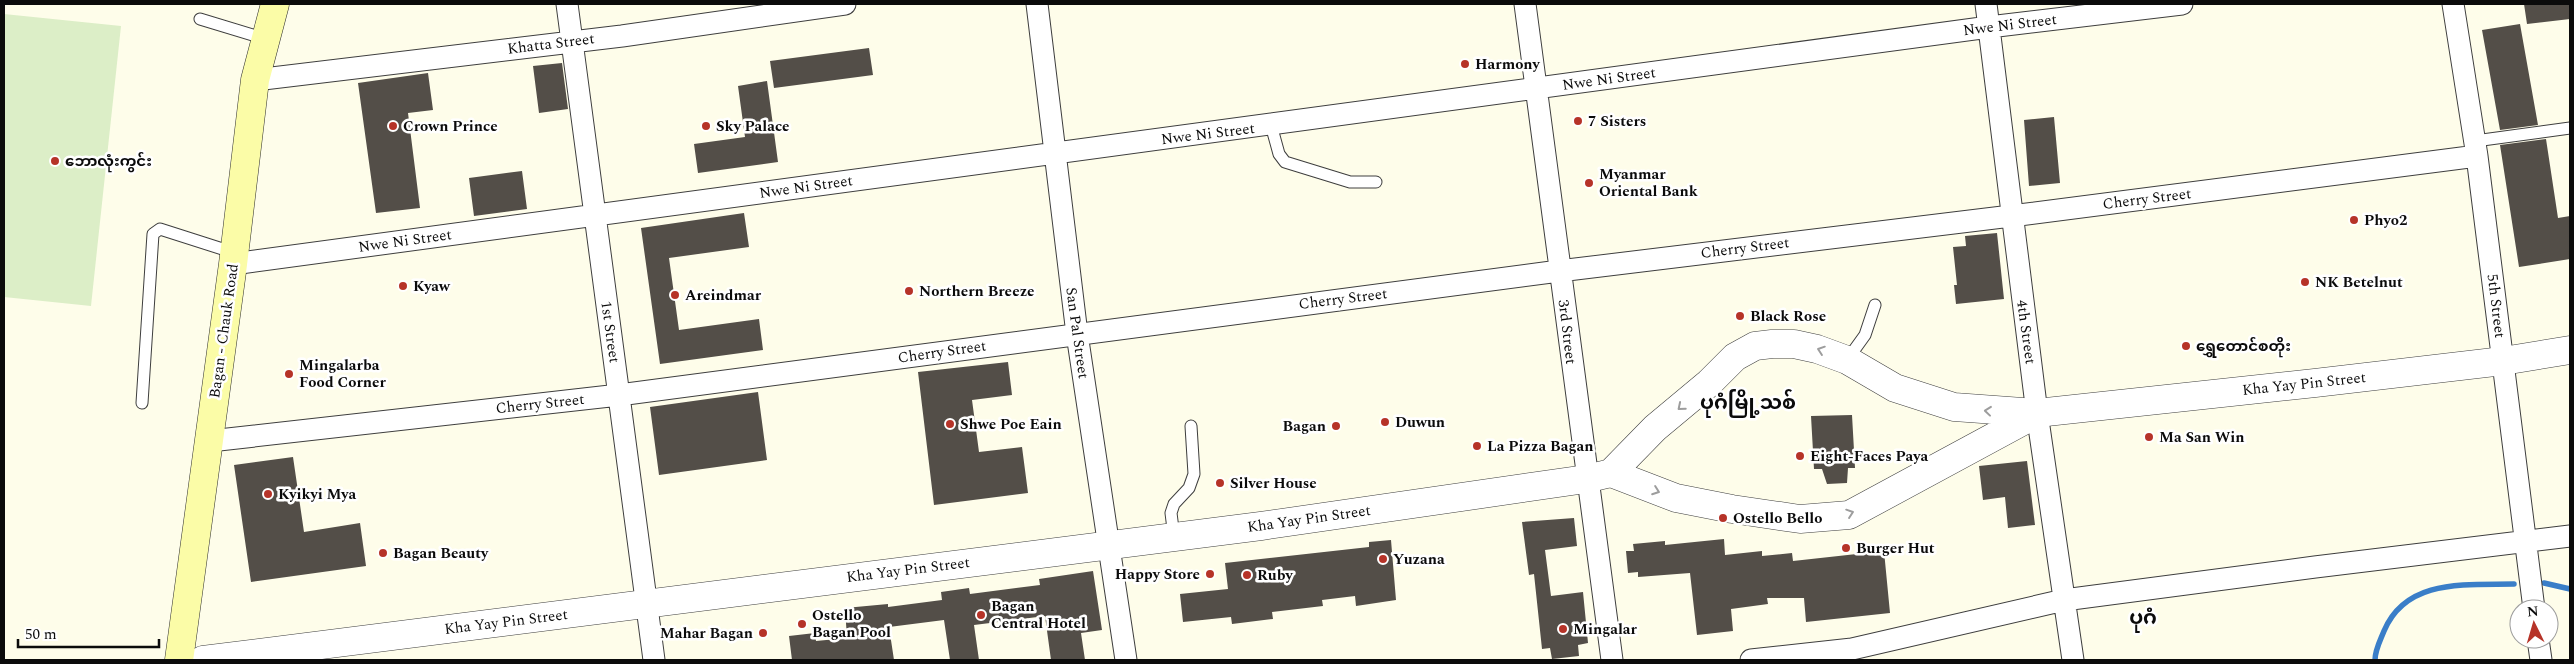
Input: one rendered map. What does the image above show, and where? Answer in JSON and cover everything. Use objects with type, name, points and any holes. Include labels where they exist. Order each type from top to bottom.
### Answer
[{"type":"main road","name":"Bagan - Chauk Road","points":[[179,660],[234,259],[255,80],[275,4]]},
{"type":"street","name":"1st Street","points":[[567,4],[654,660]]},
{"type":"street","name":"Khatta Street","points":[[255,80],[622,36],[845,4]]},
{"type":"street","name":"San Pal Street","points":[[1037,4],[1077,334],[1126,660]]},
{"type":"street","name":"3rd Street","points":[[1525,4],[1559,271],[1599,476],[1612,660]]},
{"type":"street","name":"4th Street","points":[[1986,4],[2037,413],[2073,660]]},
{"type":"street","name":"Nwe Ni Street","points":[[234,259],[594,215],[1989,27],[2182,4]]},
{"type":"street","name":"5th Street","points":[[2454,4],[2476,148],[2533,599]]},
{"type":"street","name":"Cherry Street","points":[[210,441],[619,395],[1559,271],[2011,216],[2476,148]]},
{"type":"street","name":"Kha Yay Pin Street","points":[[1599,476],[1709,383],[1735,357],[1755,346],[1794,344],[1817,349],[1847,360],[1895,388],[1954,407],[2037,413],[2502,361],[2570,350]]},
{"type":"street","name":"Kha Yay Pin Street","points":[[203,660],[1174,537],[1599,476],[1676,498],[1732,509],[1800,519],[1849,515],[1892,493],[1933,467],[2037,413]]},
{"type":"street","points":[[1751,660],[1852,649],[2064,600],[2570,536]]},
{"type":"lane","points":[[200,19],[266,39]]},
{"type":"lane","points":[[1271,125],[1279,154],[1285,162],[1350,182],[1376,182]]},
{"type":"lane","points":[[2476,148],[2570,128]]},
{"type":"lane","points":[[142,403],[153,234],[160,230],[234,259]]},
{"type":"lane","points":[[1847,360],[1865,335],[1875,304]]},
{"type":"lane","points":[[1174,537],[1172,513],[1174,504],[1189,488],[1194,474],[1191,426]]},
{"type":"green space","name":"ဘောလုံးကွင်း","points":[[4,14],[121,26],[91,306],[4,297]]},
{"type":"building","points":[[2524,4],[2570,4],[2570,19],[2527,24]]},
{"type":"building","points":[[2520,24],[2538,125],[2500,130],[2482,30]]},
{"type":"building","points":[[869,48],[873,75],[774,88],[770,61]]},
{"type":"building","points":[[562,63],[568,109],[539,113],[533,66]]},
{"type":"building","points":[[428,73],[433,110],[408,113],[420,208],[376,213],[358,83]]},
{"type":"building","points":[[767,81],[778,162],[698,173],[694,144],[745,137],[738,86]]},
{"type":"building","points":[[2054,117],[2060,183],[2029,186],[2024,120]]},
{"type":"building","points":[[2546,139],[2558,218],[2570,216],[2570,259],[2519,267],[2500,145]]},
{"type":"building","points":[[522,171],[527,209],[474,216],[469,178]]},
{"type":"building","points":[[744,213],[749,247],[669,258],[679,330],[759,319],[763,350],[660,364],[641,228]]},
{"type":"building","points":[[1997,233],[2004,299],[1956,304],[1954,285],[1957,285],[1953,247],[1966,246],[1965,236]]},
{"type":"building","name":"Shwe Poe Eain","points":[[1008,362],[1012,395],[972,400],[979,452],[1022,447],[1028,493],[934,505],[918,372]]},
{"type":"building","points":[[758,392],[767,460],[659,475],[650,407]]},
{"type":"building","points":[[1852,415],[1855,468],[1848,468],[1847,483],[1827,484],[1822,469],[1814,469],[1811,416]]},
{"type":"building","name":"Kyikyi Mya","points":[[293,457],[304,532],[360,523],[366,566],[251,582],[234,465]]},
{"type":"building","points":[[2027,461],[2035,525],[2008,528],[2005,497],[1983,500],[1979,466]]},
{"type":"building","points":[[1574,518],[1577,546],[1545,550],[1551,596],[1583,592],[1588,643],[1578,645],[1579,656],[1552,659],[1550,648],[1542,649],[1534,574],[1529,575],[1522,522]]},
{"type":"building","points":[[1724,539],[1725,555],[1762,551],[1762,556],[1792,553],[1793,561],[1884,551],[1890,613],[1806,622],[1804,598],[1767,598],[1768,604],[1731,609],[1733,631],[1697,635],[1690,573],[1638,577],[1638,572],[1628,573],[1626,551],[1634,551],[1633,544],[1665,541],[1665,545]]},
{"type":"building","points":[[1391,540],[1396,600],[1356,606],[1355,596],[1322,600],[1323,606],[1272,612],[1273,619],[1232,624],[1231,617],[1183,622],[1180,594],[1228,589],[1225,563],[1369,547],[1369,542]]},
{"type":"building","points":[[1093,571],[1102,630],[1081,633],[1085,660],[1051,660],[1045,616],[974,625],[979,660],[950,660],[944,620],[889,627],[894,660],[792,660],[789,636],[815,633],[816,641],[847,638],[845,608],[888,604],[888,607],[942,600],[941,592],[969,588],[970,594],[1040,585],[1039,579]]},
{"type":"waterway","points":[[2544,583],[2570,589]]},
{"type":"waterway","points":[[2375,660],[2384,631],[2394,614],[2407,601],[2422,593],[2439,588],[2458,585],[2514,584]]},
{"type":"place","name":"Harmony","points":[[1465,64]]},
{"type":"place","name":"7 Sisters","points":[[1578,121]]},
{"type":"place","name":"Crown Prince","points":[[393,126]]},
{"type":"place","name":"Sky Palace","points":[[706,126]]},
{"type":"place","name":"ဘောလုံးကွင်း","points":[[55,161]]},
{"type":"place","name":"Myanmar Oriental Bank","points":[[1589,183]]},
{"type":"place","name":"Phyo2","points":[[2354,220]]},
{"type":"place","name":"NK Betelnut","points":[[2305,282]]},
{"type":"place","name":"Kyaw","points":[[403,286]]},
{"type":"place","name":"Northern Breeze","points":[[909,291]]},
{"type":"place","name":"Areindmar","points":[[675,295]]},
{"type":"place","name":"Black Rose","points":[[1740,316]]},
{"type":"place","name":"ရွှေတောင်စတိုး","points":[[2186,346]]},
{"type":"place","name":"Mingalarba Food Corner","points":[[289,374]]},
{"type":"place","name":"Duwun","points":[[1385,422]]},
{"type":"place","name":"Shwe Poe Eain","points":[[950,424]]},
{"type":"place","name":"Bagan","points":[[1336,426]]},
{"type":"place","name":"Ma San Win","points":[[2149,437]]},
{"type":"place","name":"La Pizza Bagan","points":[[1477,446]]},
{"type":"place","name":"Eight-Faces Paya","points":[[1800,456]]},
{"type":"place","name":"Silver House","points":[[1220,483]]},
{"type":"place","name":"Kyikyi Mya","points":[[268,494]]},
{"type":"place","name":"Ostello Bello","points":[[1723,518]]},
{"type":"place","name":"Burger Hut","points":[[1846,548]]},
{"type":"place","name":"Bagan Beauty","points":[[383,553]]},
{"type":"place","name":"Yuzana","points":[[1383,559]]},
{"type":"place","name":"Happy Store","points":[[1210,574]]},
{"type":"place","name":"Ruby","points":[[1247,575]]},
{"type":"place","name":"Bagan Central Hotel","points":[[981,615]]},
{"type":"place","name":"Ostello Bagan Pool","points":[[802,624]]},
{"type":"place","name":"Mingalar","points":[[1563,629]]},
{"type":"place","name":"Mahar Bagan","points":[[763,633]]},
{"type":"district","name":"ပုဂံမြို့သစ်","points":[[1748,403]]},
{"type":"district","name":"ပုဂံ","points":[[2143,618]]}]
